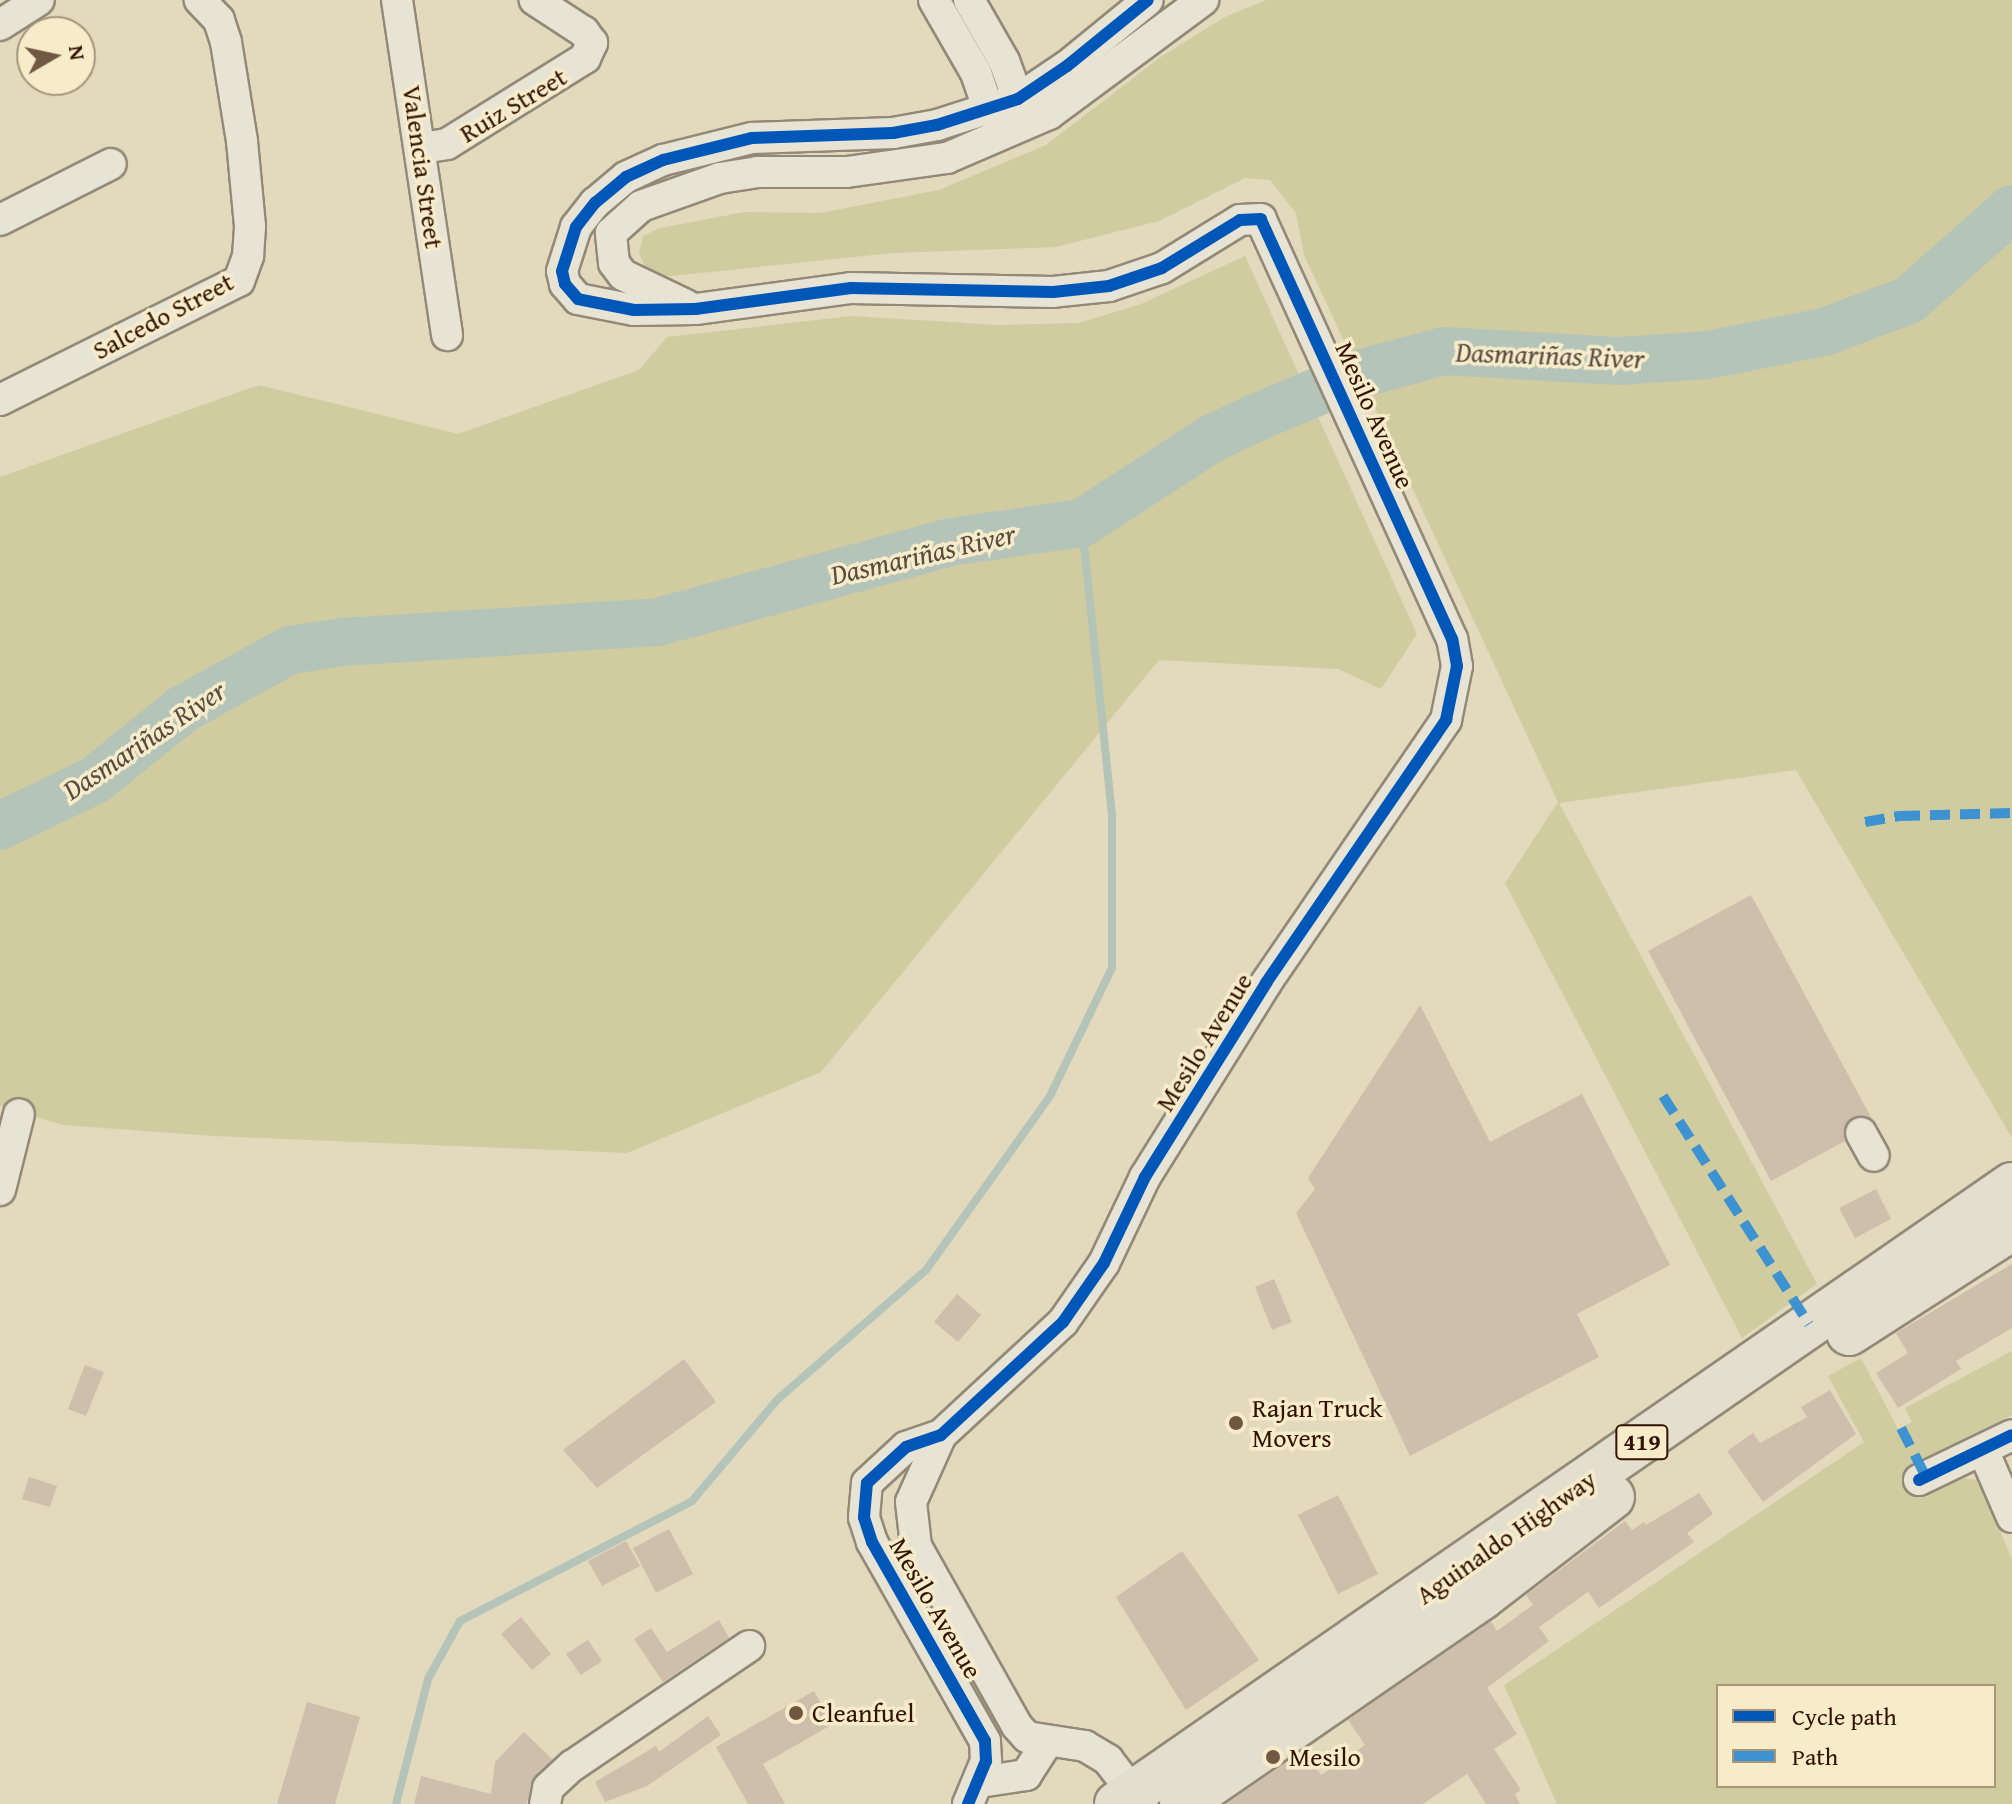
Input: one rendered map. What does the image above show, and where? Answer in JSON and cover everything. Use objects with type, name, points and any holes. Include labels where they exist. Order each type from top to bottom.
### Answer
[{"type":"main road","name":"Aguinaldo Highway","points":[[1182,1804],[1482,1597],[1657,1466],[1893,1303],[2012,1185]]},
{"type":"main road","name":"Aguinaldo Highway","points":[[1131,1800],[1954,1245],[2012,1228]]},
{"type":"street","points":[[0,25],[39,0]]},
{"type":"street","name":"Salcedo Street","points":[[0,400],[239,281],[248,256],[250,226],[242,141],[226,42],[219,20],[200,0]]},
{"type":"street","name":"Valencia Street","points":[[397,0],[422,148],[447,335]]},
{"type":"street","name":"Ruiz Street","points":[[422,148],[447,144],[571,70],[592,43],[576,26],[535,0]]},
{"type":"street","points":[[934,0],[957,35],[988,108],[1010,132]]},
{"type":"street","points":[[969,0],[1004,61],[1018,99],[1010,132]]},
{"type":"street","name":"Mesilo Avenue","points":[[974,1793],[985,1741],[872,1542],[864,1517],[867,1483],[889,1458],[941,1435],[1063,1322],[1104,1263],[1145,1177],[1266,983],[1446,720],[1457,666],[1444,622],[1282,265],[1256,217],[1240,220],[1162,268],[1109,286],[1053,292],[851,288],[695,309],[598,306],[578,299],[565,284],[564,255],[576,227],[626,177],[710,145],[752,138],[893,133],[1018,99],[1067,66],[1148,0]]},
{"type":"street","points":[[695,309],[635,281],[614,263],[611,233],[641,206],[720,178],[757,172],[847,172],[947,158],[1010,132],[1083,92],[1203,0]]},
{"type":"street","points":[[0,220],[111,164]]},
{"type":"street","points":[[0,1190],[19,1114]]},
{"type":"street","name":"Mesilo Avenue","points":[[941,1435],[911,1502],[909,1519],[916,1546],[1017,1726],[1027,1737],[1047,1743],[1085,1746],[1108,1760],[1131,1800]]},
{"type":"street","points":[[1919,1480],[2012,1435]]},
{"type":"street","points":[[1983,1450],[2012,1517]]},
{"type":"street","points":[[545,1804],[548,1788],[572,1766],[749,1646]]},
{"type":"street","points":[[962,1696],[990,1681]]},
{"type":"street","name":"Mesilo Avenue","points":[[974,1793],[1026,1775],[1047,1743]]},
{"type":"shaded area","points":[[1266,0],[2012,0],[2012,1138],[1796,770],[1559,803],[1817,1284],[1742,1338],[1505,883],[1558,802],[1304,255],[1296,213],[1270,180],[1245,178],[1159,221],[1056,247],[893,253],[662,277],[646,270],[639,253],[643,236],[660,228],[745,212],[820,213],[939,190],[1046,145],[1162,56],[1225,17]]},
{"type":"shaded area","points":[[1245,256],[1417,634],[1381,689],[1338,669],[1159,660],[821,1072],[627,1153],[214,1136],[63,1125],[0,1106],[0,477],[259,385],[458,434],[639,370],[667,337],[851,316],[999,325],[1079,323],[1141,304]]},
{"type":"shaded area","points":[[2012,1351],[2012,1415],[1913,1464],[1926,1494],[1963,1478],[1979,1480],[2012,1559],[2012,1804],[1557,1804],[1504,1685],[1864,1442],[1828,1376],[1861,1358],[1898,1429],[1912,1422],[1905,1408]]},
{"type":"building","points":[[1751,895],[1872,1119],[1852,1118],[1843,1132],[1845,1141],[1771,1181],[1648,951]]},
{"type":"building","points":[[1420,1005],[1490,1142],[1582,1094],[1670,1265],[1577,1314],[1599,1357],[1410,1456],[1296,1213],[1315,1189],[1308,1178]]},
{"type":"building","points":[[1876,1189],[1891,1219],[1855,1238],[1839,1208]]},
{"type":"building","points":[[2012,1264],[2012,1328],[1956,1361],[1961,1369],[1898,1408],[1876,1373],[1908,1353],[1896,1333]]},
{"type":"building","points":[[1274,1279],[1292,1322],[1272,1330],[1255,1287]]},
{"type":"building","points":[[957,1294],[981,1315],[958,1342],[934,1322]]},
{"type":"building","points":[[684,1359],[716,1402],[597,1488],[563,1450]]},
{"type":"building","points":[[85,1365],[104,1372],[86,1416],[68,1409]]},
{"type":"building","points":[[1830,1390],[1856,1434],[1763,1502],[1727,1451],[1753,1433],[1760,1443],[1807,1417],[1801,1407]]},
{"type":"building","points":[[29,1477],[57,1486],[50,1507],[22,1499]]},
{"type":"building","points":[[1699,1493],[1713,1514],[1687,1533],[1694,1542],[1599,1608],[1588,1592],[1539,1627],[1549,1641],[1487,1688],[1517,1734],[1494,1749],[1521,1790],[1515,1794],[1520,1804],[1486,1804],[1467,1774],[1423,1804],[1226,1804],[1306,1749],[1321,1775],[1365,1745],[1348,1720],[1491,1621],[1497,1631],[1533,1605],[1526,1595],[1625,1521],[1632,1530],[1644,1522],[1646,1525]]},
{"type":"building","points":[[1338,1495],[1378,1574],[1338,1594],[1298,1515]]},
{"type":"building","points":[[669,1529],[693,1574],[656,1593],[633,1548]]},
{"type":"building","points":[[626,1541],[640,1566],[602,1586],[588,1561]]},
{"type":"building","points":[[1182,1551],[1259,1660],[1186,1710],[1116,1597]]},
{"type":"building","points":[[521,1617],[551,1654],[532,1670],[501,1634]]},
{"type":"building","points":[[719,1620],[729,1638],[663,1682],[634,1639],[651,1628],[667,1652]]},
{"type":"building","points":[[588,1640],[602,1661],[581,1675],[566,1654]]},
{"type":"building","points":[[814,1691],[833,1724],[763,1764],[785,1804],[748,1804],[716,1747]]},
{"type":"building","points":[[307,1702],[360,1717],[335,1804],[277,1804]]},
{"type":"building","points":[[708,1716],[721,1735],[647,1786],[605,1802],[595,1782],[656,1746],[659,1752]]},
{"type":"building","points":[[524,1732],[552,1759],[531,1784],[527,1804],[414,1804],[421,1776],[491,1794],[495,1762]]},
{"type":"waterway","name":"Dasmariñas River","points":[[0,826],[95,780],[183,709],[290,650],[342,642],[658,622],[951,542],[1082,523],[1211,439],[1253,419],[1359,374],[1444,351],[1619,361],[1708,355],[1824,332],[1909,300],[2012,209]]},
{"type":"waterway","points":[[396,1804],[428,1679],[460,1621],[692,1501],[778,1399],[926,1270],[1050,1096],[1112,968],[1112,815],[1082,523]]},
{"type":"marked path","points":[[1865,822],[1900,816],[2012,813]]},
{"type":"marked path","points":[[1663,1096],[1809,1324]]},
{"type":"marked path","points":[[1901,1428],[1926,1477]]},
{"type":"cycle path","points":[[968,1804],[986,1761],[985,1741],[872,1542],[864,1517],[867,1483],[906,1447],[941,1435],[1063,1322],[1104,1263],[1145,1177],[1266,983],[1446,720],[1457,666],[1452,639],[1261,219],[1240,220],[1162,268],[1109,286],[1053,292],[851,288],[695,309],[634,310],[578,299],[565,284],[562,271],[576,227],[595,203],[626,177],[663,160],[752,138],[893,133],[937,125],[1018,99],[1067,66],[1148,0]]},
{"type":"cycle path","points":[[1919,1480],[2012,1435]]},
{"type":"place","name":"Rajan Truck Movers","points":[[1236,1423]]},
{"type":"place","name":"Cleanfuel","points":[[796,1713]]},
{"type":"place","name":"Mesilo","points":[[1273,1757]]}]
